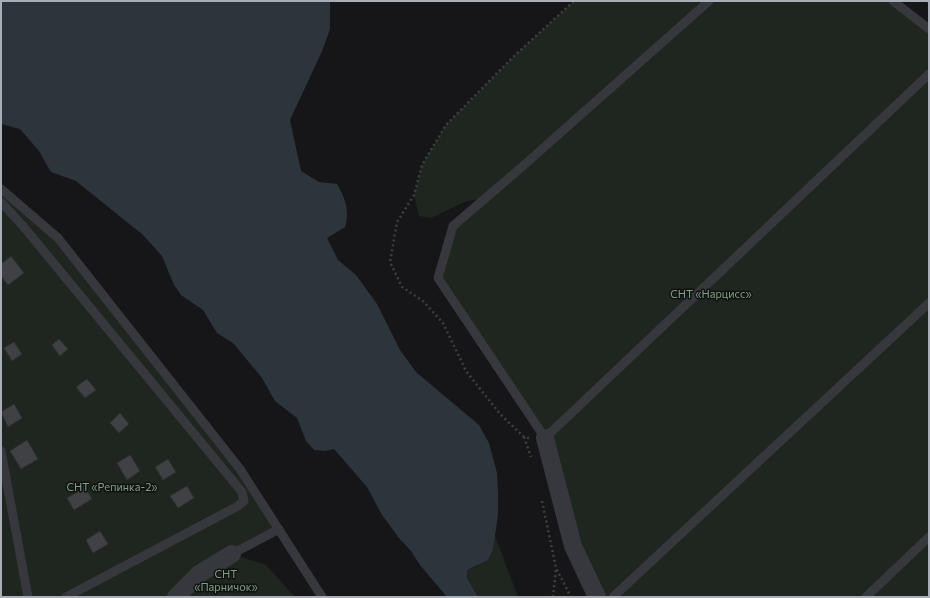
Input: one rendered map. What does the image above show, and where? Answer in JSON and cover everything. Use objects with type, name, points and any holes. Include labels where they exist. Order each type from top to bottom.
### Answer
[{"type":"street","points":[[545,438],[573,546],[597,597]]},
{"type":"street","points":[[176,597],[199,574],[232,554]]},
{"type":"lane","points":[[709,1],[524,166],[453,226],[438,278],[545,438],[929,74]]},
{"type":"lane","points":[[892,1],[929,29]]},
{"type":"lane","points":[[1,189],[58,238],[240,469],[322,597]]},
{"type":"lane","points":[[1,202],[71,284],[242,492],[244,501],[238,506],[66,597]]},
{"type":"lane","points":[[614,597],[929,303]]},
{"type":"lane","points":[[1,451],[28,597]]},
{"type":"lane","points":[[232,554],[279,529]]},
{"type":"lane","points":[[866,597],[929,537]]},
{"type":"path","points":[[533,463],[524,437],[500,414],[466,370],[443,323],[423,301],[402,287],[390,262],[397,222],[414,195],[422,165],[446,125],[511,59],[574,1]]},
{"type":"path","points":[[524,437],[545,438]]},
{"type":"path","points":[[542,500],[556,568],[571,597]]},
{"type":"path","points":[[552,597],[556,568]]},
{"type":"green space","name":"СНТ «Нарцисс»","points":[[574,1],[893,1],[929,29],[929,597],[597,597],[545,438],[438,278],[453,226],[484,198],[464,202],[431,218],[419,216],[414,195],[422,165],[446,125],[511,59]]},
{"type":"green space","name":"СНТ «Репинка-2»","points":[[1,189],[58,238],[240,469],[279,529],[232,554],[266,565],[295,597],[1,597]]},
{"type":"green space","points":[[494,533],[518,597],[478,597],[467,578],[467,569],[477,566],[493,549]]},
{"type":"shaded area","points":[[1,1],[330,1],[330,29],[323,49],[290,120],[301,171],[319,182],[337,184],[346,204],[347,215],[345,227],[327,238],[338,260],[356,275],[377,304],[400,350],[416,372],[479,425],[489,443],[497,473],[498,515],[493,549],[488,560],[467,570],[467,578],[478,597],[447,597],[420,565],[411,551],[382,515],[367,487],[334,449],[326,451],[314,450],[306,441],[297,418],[275,401],[262,378],[233,343],[217,333],[203,310],[181,295],[174,285],[162,256],[143,235],[76,181],[51,172],[39,151],[20,129],[1,124]]},
{"type":"building","points":[[11,256],[24,273],[8,285],[1,276],[1,264]]},
{"type":"building","points":[[59,339],[68,349],[60,356],[52,345]]},
{"type":"building","points":[[14,342],[22,354],[12,361],[4,348]]},
{"type":"building","points":[[87,379],[96,390],[85,398],[76,387]]},
{"type":"building","points":[[14,404],[22,418],[8,427],[1,412]]},
{"type":"building","points":[[120,413],[129,424],[119,433],[110,423]]},
{"type":"building","points":[[27,440],[38,459],[21,469],[10,451]]},
{"type":"building","points":[[130,455],[140,471],[127,480],[117,463]]},
{"type":"building","points":[[168,459],[176,472],[163,480],[155,467]]},
{"type":"building","points":[[187,486],[194,498],[178,508],[170,496]]},
{"type":"building","points":[[85,487],[92,499],[74,510],[67,498]]},
{"type":"building","points":[[100,531],[108,544],[93,553],[86,540]]},
{"type":"park label","name":"СНТ «Парничок»","points":[[226,579]]}]
